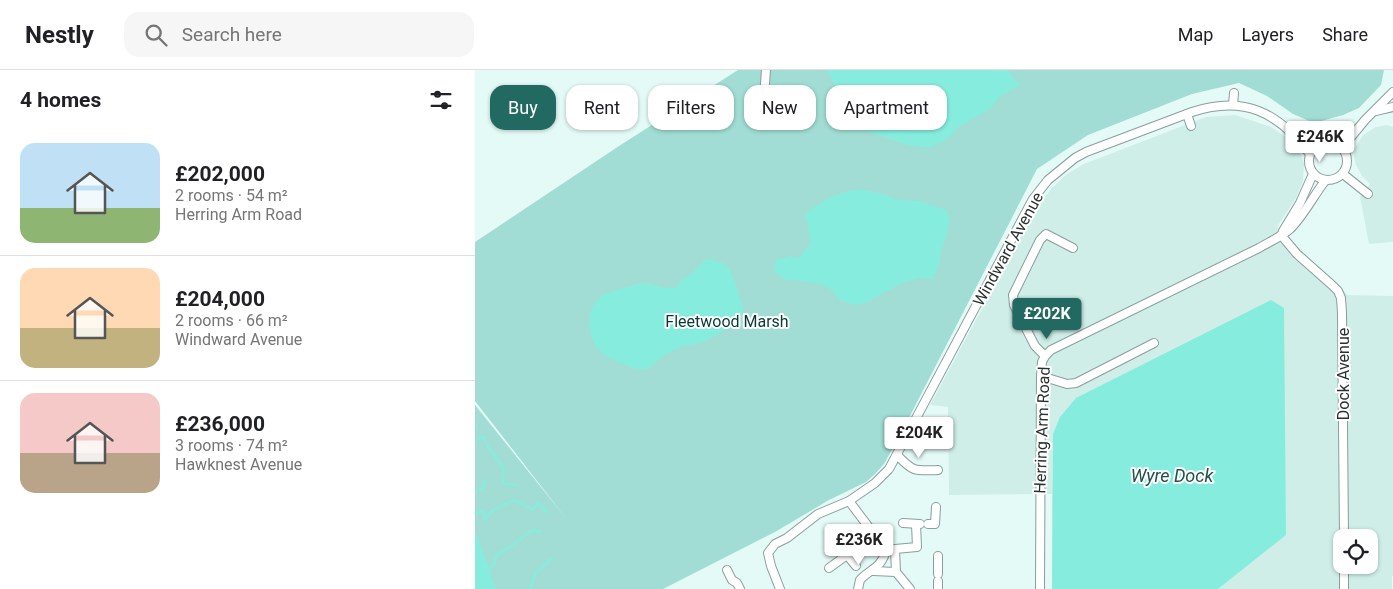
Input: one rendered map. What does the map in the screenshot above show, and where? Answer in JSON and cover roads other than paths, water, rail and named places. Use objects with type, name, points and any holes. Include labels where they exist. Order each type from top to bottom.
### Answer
[{"type":"street","points":[[766,85],[767,70]]},
{"type":"street","points":[[1233,105],[1234,92]]},
{"type":"street","points":[[1345,152],[1338,144],[1329,142],[1315,147],[1310,154],[1309,166],[1313,174],[1325,181],[1337,179],[1343,174],[1347,164],[1345,152],[1351,137],[1393,92]]},
{"type":"street","name":"Windward Avenue","points":[[780,589],[768,553],[771,548],[818,514],[849,501],[875,483],[889,469],[1033,199],[1048,180],[1065,165],[1086,152],[1187,114],[1213,106],[1233,105],[1251,108],[1265,114],[1299,140],[1310,154]]},
{"type":"street","points":[[1372,113],[1393,106]]},
{"type":"street","points":[[1187,114],[1191,126]]},
{"type":"street","points":[[1338,144],[1351,137]]},
{"type":"street","name":"Windward Avenue","points":[[1299,140],[1315,147]]},
{"type":"street","name":"Herring Arm Road","points":[[1281,235],[1301,203],[1313,174]]},
{"type":"street","points":[[1343,174],[1368,194]]},
{"type":"street","name":"Herring Arm Road","points":[[1040,589],[1041,376],[1042,362],[1045,356],[1051,350],[1225,265],[1281,235],[1296,223],[1325,181]]},
{"type":"street","points":[[1045,356],[1035,346],[1014,305],[1013,295],[1040,240],[1046,234],[1073,248]]},
{"type":"street","name":"Dock Avenue","points":[[1281,235],[1297,254],[1332,285],[1341,298],[1344,529]]},
{"type":"street","points":[[1041,376],[1067,384],[1076,382],[1154,343]]},
{"type":"street","points":[[897,455],[914,470],[938,470]]},
{"type":"street","points":[[849,501],[886,550]]},
{"type":"street","points":[[903,523],[935,524],[936,507]]},
{"type":"street","points":[[886,550],[917,547],[921,524]]},
{"type":"street","points":[[895,549],[896,572],[910,589]]},
{"type":"street","points":[[873,571],[881,561],[886,550]]},
{"type":"street","points":[[829,568],[847,555],[861,571],[896,572]]},
{"type":"street","points":[[938,556],[938,581]]},
{"type":"street","points":[[727,570],[732,580],[737,583],[740,589]]},
{"type":"street","points":[[858,589],[861,571]]},
{"type":"street","points":[[1344,574],[1344,589]]},
{"type":"water","points":[[827,70],[1007,70],[1020,85],[998,98],[991,108],[960,126],[946,140],[930,147],[919,147],[864,130],[947,130],[947,85],[835,85]]},
{"type":"water","points":[[862,189],[898,200],[919,201],[946,210],[950,218],[947,235],[933,279],[918,278],[902,283],[859,305],[839,299],[832,290],[823,285],[786,280],[774,272],[775,261],[790,256],[798,258],[811,243],[808,224],[804,215],[832,197]]},
{"type":"water","points":[[706,259],[723,263],[731,273],[743,310],[733,324],[703,342],[673,350],[648,369],[628,366],[611,359],[599,350],[592,337],[589,321],[593,306],[597,300],[603,295],[640,283],[668,288],[677,287],[681,281]]},
{"type":"water","name":"Wyre Dock","points":[[1271,300],[1284,308],[1286,535],[1218,589],[1052,589],[1053,434],[1060,417],[1076,398]]},
{"type":"water","points":[[475,530],[496,589],[475,589]]},
{"type":"waterway","points":[[475,440],[484,437],[488,447],[504,468],[503,483],[515,485]]},
{"type":"waterway","points":[[475,493],[484,487],[484,480]]},
{"type":"waterway","points":[[475,515],[483,511],[485,520],[492,511],[514,500],[533,510],[538,503],[547,512]]},
{"type":"waterway","points":[[486,571],[494,564],[497,554],[506,550],[532,530],[541,532]]},
{"type":"waterway","points":[[530,589],[536,573],[552,558]]},
{"type":"park label","name":"Fleetwood Marsh","points":[[727,321]]}]
